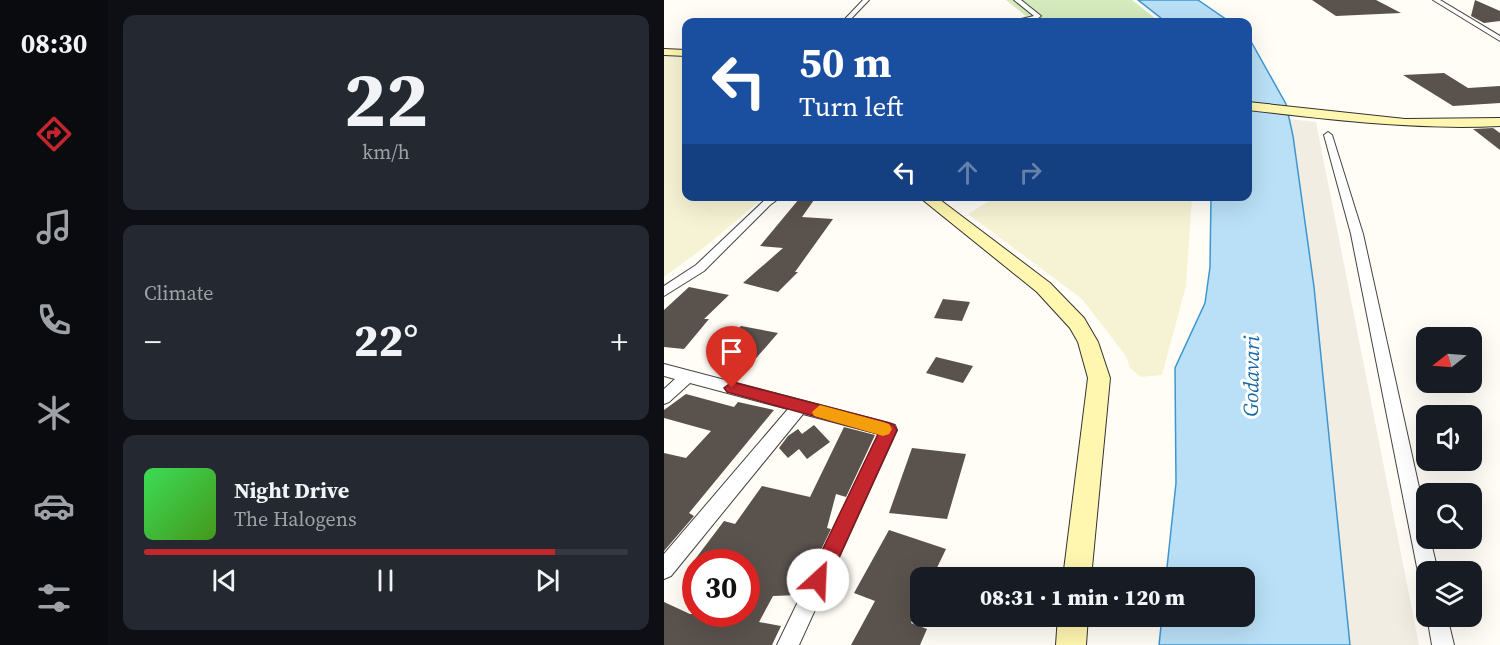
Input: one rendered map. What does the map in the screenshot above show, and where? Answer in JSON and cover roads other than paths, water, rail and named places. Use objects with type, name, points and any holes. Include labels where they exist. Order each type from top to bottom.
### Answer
[{"type":"street","points":[[849,18],[866,0]]},
{"type":"street","points":[[1017,0],[1038,16],[1036,18]]},
{"type":"street","points":[[1435,0],[1500,39]]},
{"type":"street","points":[[664,52],[682,53]]},
{"type":"street","points":[[1252,106],[1378,122],[1465,125],[1500,122]]},
{"type":"street","points":[[1328,135],[1357,234],[1426,561]]},
{"type":"street","points":[[664,292],[700,268],[769,201]]},
{"type":"street","points":[[931,201],[1037,283],[1078,324],[1092,349],[1099,378],[1078,567]]},
{"type":"street","points":[[664,370],[889,430],[788,645]]},
{"type":"street","points":[[664,398],[687,376]]},
{"type":"street","points":[[664,569],[800,406]]},
{"type":"street","points":[[1070,645],[1072,627]]},
{"type":"street","points":[[1439,627],[1443,645]]},
{"type":"water","points":[[1138,0],[1198,0],[1224,18],[1161,18]]},
{"type":"water","name":"Godavari","points":[[1252,43],[1286,104],[1293,136],[1314,287],[1350,645],[1159,645],[1161,627],[1255,627],[1255,567],[1167,567],[1176,483],[1175,368],[1205,303],[1210,267],[1211,201],[1252,201]]}]
